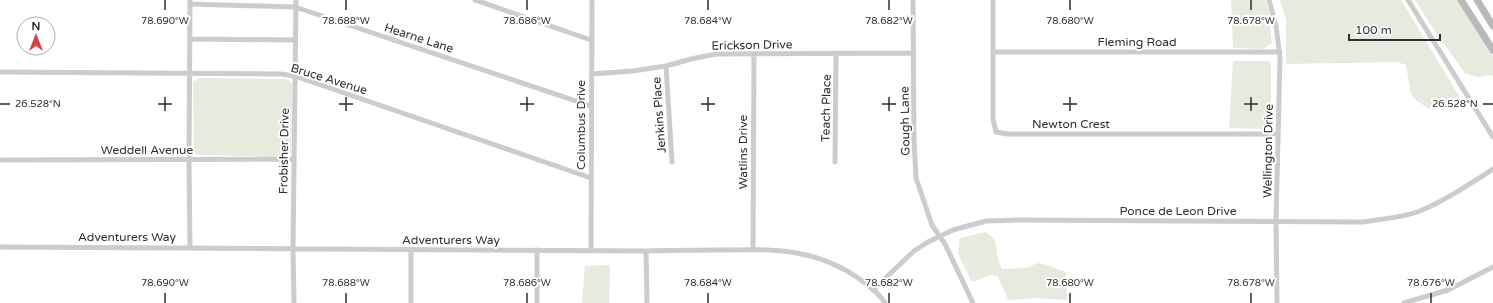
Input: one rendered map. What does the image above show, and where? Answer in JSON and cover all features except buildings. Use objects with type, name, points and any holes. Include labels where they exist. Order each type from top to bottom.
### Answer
[{"type":"main road","points":[[1461,0],[1493,50]]},
{"type":"main road","points":[[1476,0],[1493,26]]},
{"type":"street","name":"Frobisher Drive","points":[[294,303],[293,248],[296,0]]},
{"type":"street","points":[[475,0],[592,40]]},
{"type":"street","name":"Columbus Drive","points":[[591,250],[592,0]]},
{"type":"street","name":"Gough Lane","points":[[913,0],[914,140],[916,178],[932,225],[945,244],[973,303]]},
{"type":"street","name":"Newton Crest","points":[[993,0],[994,52],[992,119],[996,132],[1007,134],[1278,134]]},
{"type":"street","name":"Wellington Drive","points":[[1269,0],[1276,26],[1280,52],[1276,222],[1276,303]]},
{"type":"street","points":[[1408,0],[1493,136]]},
{"type":"street","name":"Hearne Lane","points":[[190,2],[296,7],[591,106]]},
{"type":"street","points":[[190,2],[190,248]]},
{"type":"street","points":[[190,39],[295,40]]},
{"type":"street","name":"Fleming Road","points":[[994,52],[1280,52]]},
{"type":"street","name":"Erickson Drive","points":[[592,74],[633,71],[666,66],[716,54],[914,53]]},
{"type":"street","name":"Teach Place","points":[[835,162],[836,54]]},
{"type":"street","name":"Watlins Drive","points":[[753,249],[754,55]]},
{"type":"street","name":"Jenkins Place","points":[[666,66],[672,162]]},
{"type":"street","name":"Bruce Avenue","points":[[0,72],[281,74],[295,76],[591,178]]},
{"type":"street","name":"Weddell Avenue","points":[[0,160],[294,159]]},
{"type":"street","name":"Ponce de Leon Drive","points":[[873,290],[914,251],[952,230],[986,221],[1362,222],[1392,218],[1419,211],[1462,189],[1493,169]]},
{"type":"street","name":"Adventurers Way","points":[[0,247],[646,251],[753,249],[788,250],[814,256],[849,272],[873,290],[885,303]]},
{"type":"street","points":[[411,250],[411,303]]},
{"type":"street","points":[[537,250],[537,303]]},
{"type":"street","points":[[646,251],[647,303]]},
{"type":"street","points":[[1404,303],[1448,290],[1493,267]]},
{"type":"shaded area","points":[[1231,0],[1265,0],[1269,12],[1272,43],[1263,49],[1233,48]]},
{"type":"shaded area","points":[[1280,0],[1401,0],[1459,96],[1442,105],[1429,109],[1416,100],[1411,94],[1406,65],[1397,62],[1286,64],[1286,20]]},
{"type":"shaded area","points":[[1415,0],[1457,0],[1493,55],[1493,77],[1490,75],[1477,77],[1465,73],[1436,33]]},
{"type":"shaded area","points":[[1233,61],[1269,61],[1271,64],[1271,120],[1269,126],[1264,129],[1229,128]]},
{"type":"shaded area","points":[[199,78],[289,80],[292,84],[291,153],[286,157],[197,155],[194,152],[193,82]]},
{"type":"shaded area","points":[[985,232],[995,241],[998,258],[1002,269],[1027,268],[1037,263],[1066,272],[1067,300],[1035,298],[1008,300],[998,276],[991,275],[972,282],[958,254],[960,238]]},
{"type":"shaded area","points":[[610,265],[609,303],[582,303],[585,266]]}]
